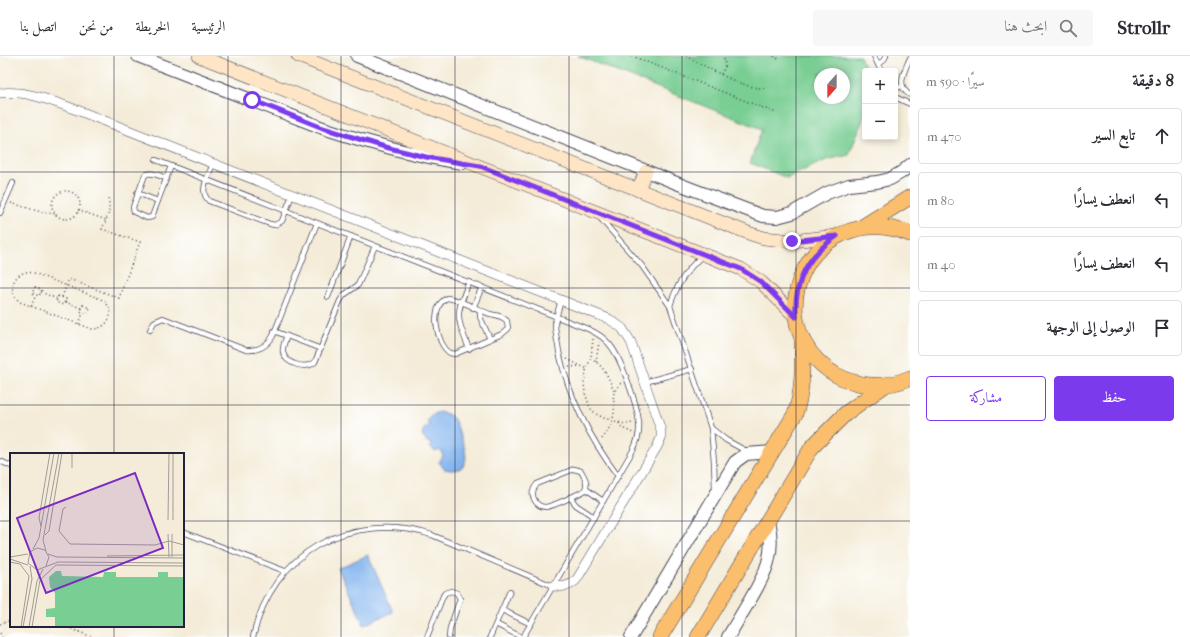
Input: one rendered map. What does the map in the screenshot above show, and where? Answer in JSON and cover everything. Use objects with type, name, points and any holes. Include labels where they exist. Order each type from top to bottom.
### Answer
[{"type":"main road","points":[[199,56],[741,269],[755,277],[796,317]]},
{"type":"main road","points":[[298,56],[764,238],[792,241],[837,236],[860,228],[910,196]]},
{"type":"main road","points":[[638,190],[646,171]]},
{"type":"main road","points":[[860,228],[884,227],[910,234]]},
{"type":"main road","points":[[837,236],[818,251],[805,270],[797,291],[795,306],[796,317],[802,337],[813,356],[831,373],[842,379],[869,386],[884,386],[910,378]]},
{"type":"main road","points":[[660,637],[792,418],[799,400],[802,386],[802,337]]},
{"type":"main road","points":[[698,637],[812,447],[846,413],[884,386]]},
{"type":"street","points":[[138,56],[323,128],[354,138],[416,154],[480,166]]},
{"type":"street","points":[[357,56],[756,214],[770,217],[792,213],[839,188],[890,178],[902,172],[910,165]]},
{"type":"street","points":[[0,93],[20,93],[50,100],[561,300],[609,320],[622,328],[630,342],[645,382],[661,430],[660,438],[657,447],[577,579],[568,586],[553,586]]},
{"type":"street","points":[[631,637],[735,462],[742,456],[751,453],[772,452]]},
{"type":"street","points":[[728,637],[768,567],[771,544],[768,521]]},
{"type":"lane","points":[[874,56],[879,68]]},
{"type":"lane","points":[[878,64],[883,61],[886,56]]},
{"type":"lane","points":[[910,58],[903,76],[902,86],[910,95]]},
{"type":"lane","points":[[898,88],[902,86]]},
{"type":"lane","points":[[898,98],[910,104]]},
{"type":"lane","points":[[156,160],[594,331],[600,335],[614,350],[626,378],[639,421],[638,436],[635,447],[522,637],[496,624]]},
{"type":"lane","points":[[213,164],[204,188],[204,194],[207,199],[212,202],[273,225],[280,223],[292,195]]},
{"type":"lane","points":[[166,178],[152,173],[146,174],[137,193],[132,210],[135,213],[145,218],[150,218],[171,166]]},
{"type":"lane","points":[[0,213],[13,183]]},
{"type":"lane","points":[[137,193],[158,201]]},
{"type":"lane","points":[[595,211],[638,262],[670,306],[711,428],[715,495]]},
{"type":"lane","points":[[150,330],[156,320],[166,319],[242,348],[251,350],[264,346],[270,340],[274,332],[317,223]]},
{"type":"lane","points":[[328,297],[351,236]]},
{"type":"lane","points":[[287,336],[282,349],[284,356],[290,361],[302,366],[309,366],[315,362],[340,301],[344,295],[358,285],[375,246]]},
{"type":"lane","points":[[670,306],[676,289],[683,277],[704,255]]},
{"type":"lane","points":[[469,282],[460,302],[458,314],[459,322],[469,348]]},
{"type":"lane","points":[[473,308],[482,287]]},
{"type":"lane","points":[[450,298],[473,308],[503,317],[508,324],[507,332],[455,354],[447,352],[437,332],[435,324],[442,301],[450,298]]},
{"type":"lane","points":[[561,300],[556,316],[556,332],[563,367],[576,407],[596,445],[618,476]]},
{"type":"lane","points":[[480,310],[480,317],[490,340]]},
{"type":"lane","points":[[274,332],[321,349]]},
{"type":"lane","points":[[645,382],[692,369]]},
{"type":"lane","points":[[711,428],[726,440],[751,453]]},
{"type":"lane","points":[[0,461],[10,466]]},
{"type":"lane","points":[[576,469],[582,473],[587,484],[586,489],[550,506],[543,507],[534,501],[532,494],[534,487],[540,482],[576,469]]},
{"type":"lane","points":[[586,489],[603,501]]},
{"type":"lane","points":[[570,497],[579,507],[594,517]]},
{"type":"lane","points":[[253,637],[264,602],[270,591],[285,571],[313,548],[335,537],[371,528],[396,528],[432,535],[553,586]]},
{"type":"lane","points":[[184,532],[285,571]]},
{"type":"lane","points":[[427,637],[443,596],[451,591],[457,593],[460,599],[450,628],[449,637]]},
{"type":"lane","points":[[490,637],[510,591]]},
{"type":"lane","points":[[502,610],[531,624]]},
{"type":"path","points":[[632,56],[776,113]]},
{"type":"path","points":[[686,56],[740,83],[767,88]]},
{"type":"path","points":[[721,74],[725,67],[724,56]]},
{"type":"path","points":[[774,56],[778,59]]},
{"type":"path","points":[[5,201],[66,218],[73,216],[78,210],[80,202],[76,195],[69,191],[62,191],[55,196],[52,203],[53,211],[56,214]]},
{"type":"path","points":[[62,297],[69,279],[119,298],[140,242],[102,229],[109,207],[109,196]]},
{"type":"path","points":[[78,210],[106,220]]},
{"type":"path","points":[[26,272],[30,272],[103,300],[110,307],[109,319],[104,326],[92,329],[32,306],[20,302],[13,293],[14,281],[19,275],[26,272]]},
{"type":"path","points":[[41,292],[40,296],[32,293],[35,287],[42,290],[41,292],[57,299],[56,302],[63,305],[64,302],[81,308],[82,305],[90,308],[87,314],[83,313]]},
{"type":"path","points":[[32,306],[36,294]]},
{"type":"path","points":[[57,299],[58,296],[62,297]]},
{"type":"path","points":[[62,297],[66,299],[64,302]]},
{"type":"path","points":[[81,308],[80,312],[83,313]]},
{"type":"path","points":[[79,324],[83,313]]},
{"type":"path","points":[[594,331],[584,388],[590,408],[600,417],[631,424],[639,421]]},
{"type":"path","points":[[596,362],[600,335]]},
{"type":"path","points":[[560,356],[587,369]]},
{"type":"path","points":[[590,359],[600,364],[614,391],[614,412],[612,420],[606,434],[596,445]]},
{"type":"path","points":[[563,367],[581,366]]},
{"type":"path","points":[[614,391],[626,378]]},
{"type":"path","points":[[619,422],[624,429],[638,436]]},
{"type":"path","points":[[0,624],[10,620]]},
{"type":"path","points":[[67,627],[92,637]]},
{"type":"path","points":[[0,633],[2,637]]},
{"type":"green space","points":[[578,56],[860,56],[865,68],[862,68],[862,122],[849,155],[826,160],[787,178],[750,163],[762,129]]},
{"type":"water","points":[[439,412],[450,415],[457,425],[466,455],[466,461],[460,469],[444,469],[439,462],[443,456],[442,452],[439,450],[435,452],[430,447],[431,443],[427,442],[423,437],[422,433],[430,426],[427,422],[431,415]]},
{"type":"water","points":[[368,555],[393,612],[364,625],[338,568]]},
{"type":"route","points":[[252,100],[323,128],[385,147],[426,157],[480,166],[741,269],[761,282],[796,317],[795,306],[801,276],[808,263],[818,251],[837,236],[792,241]]}]
